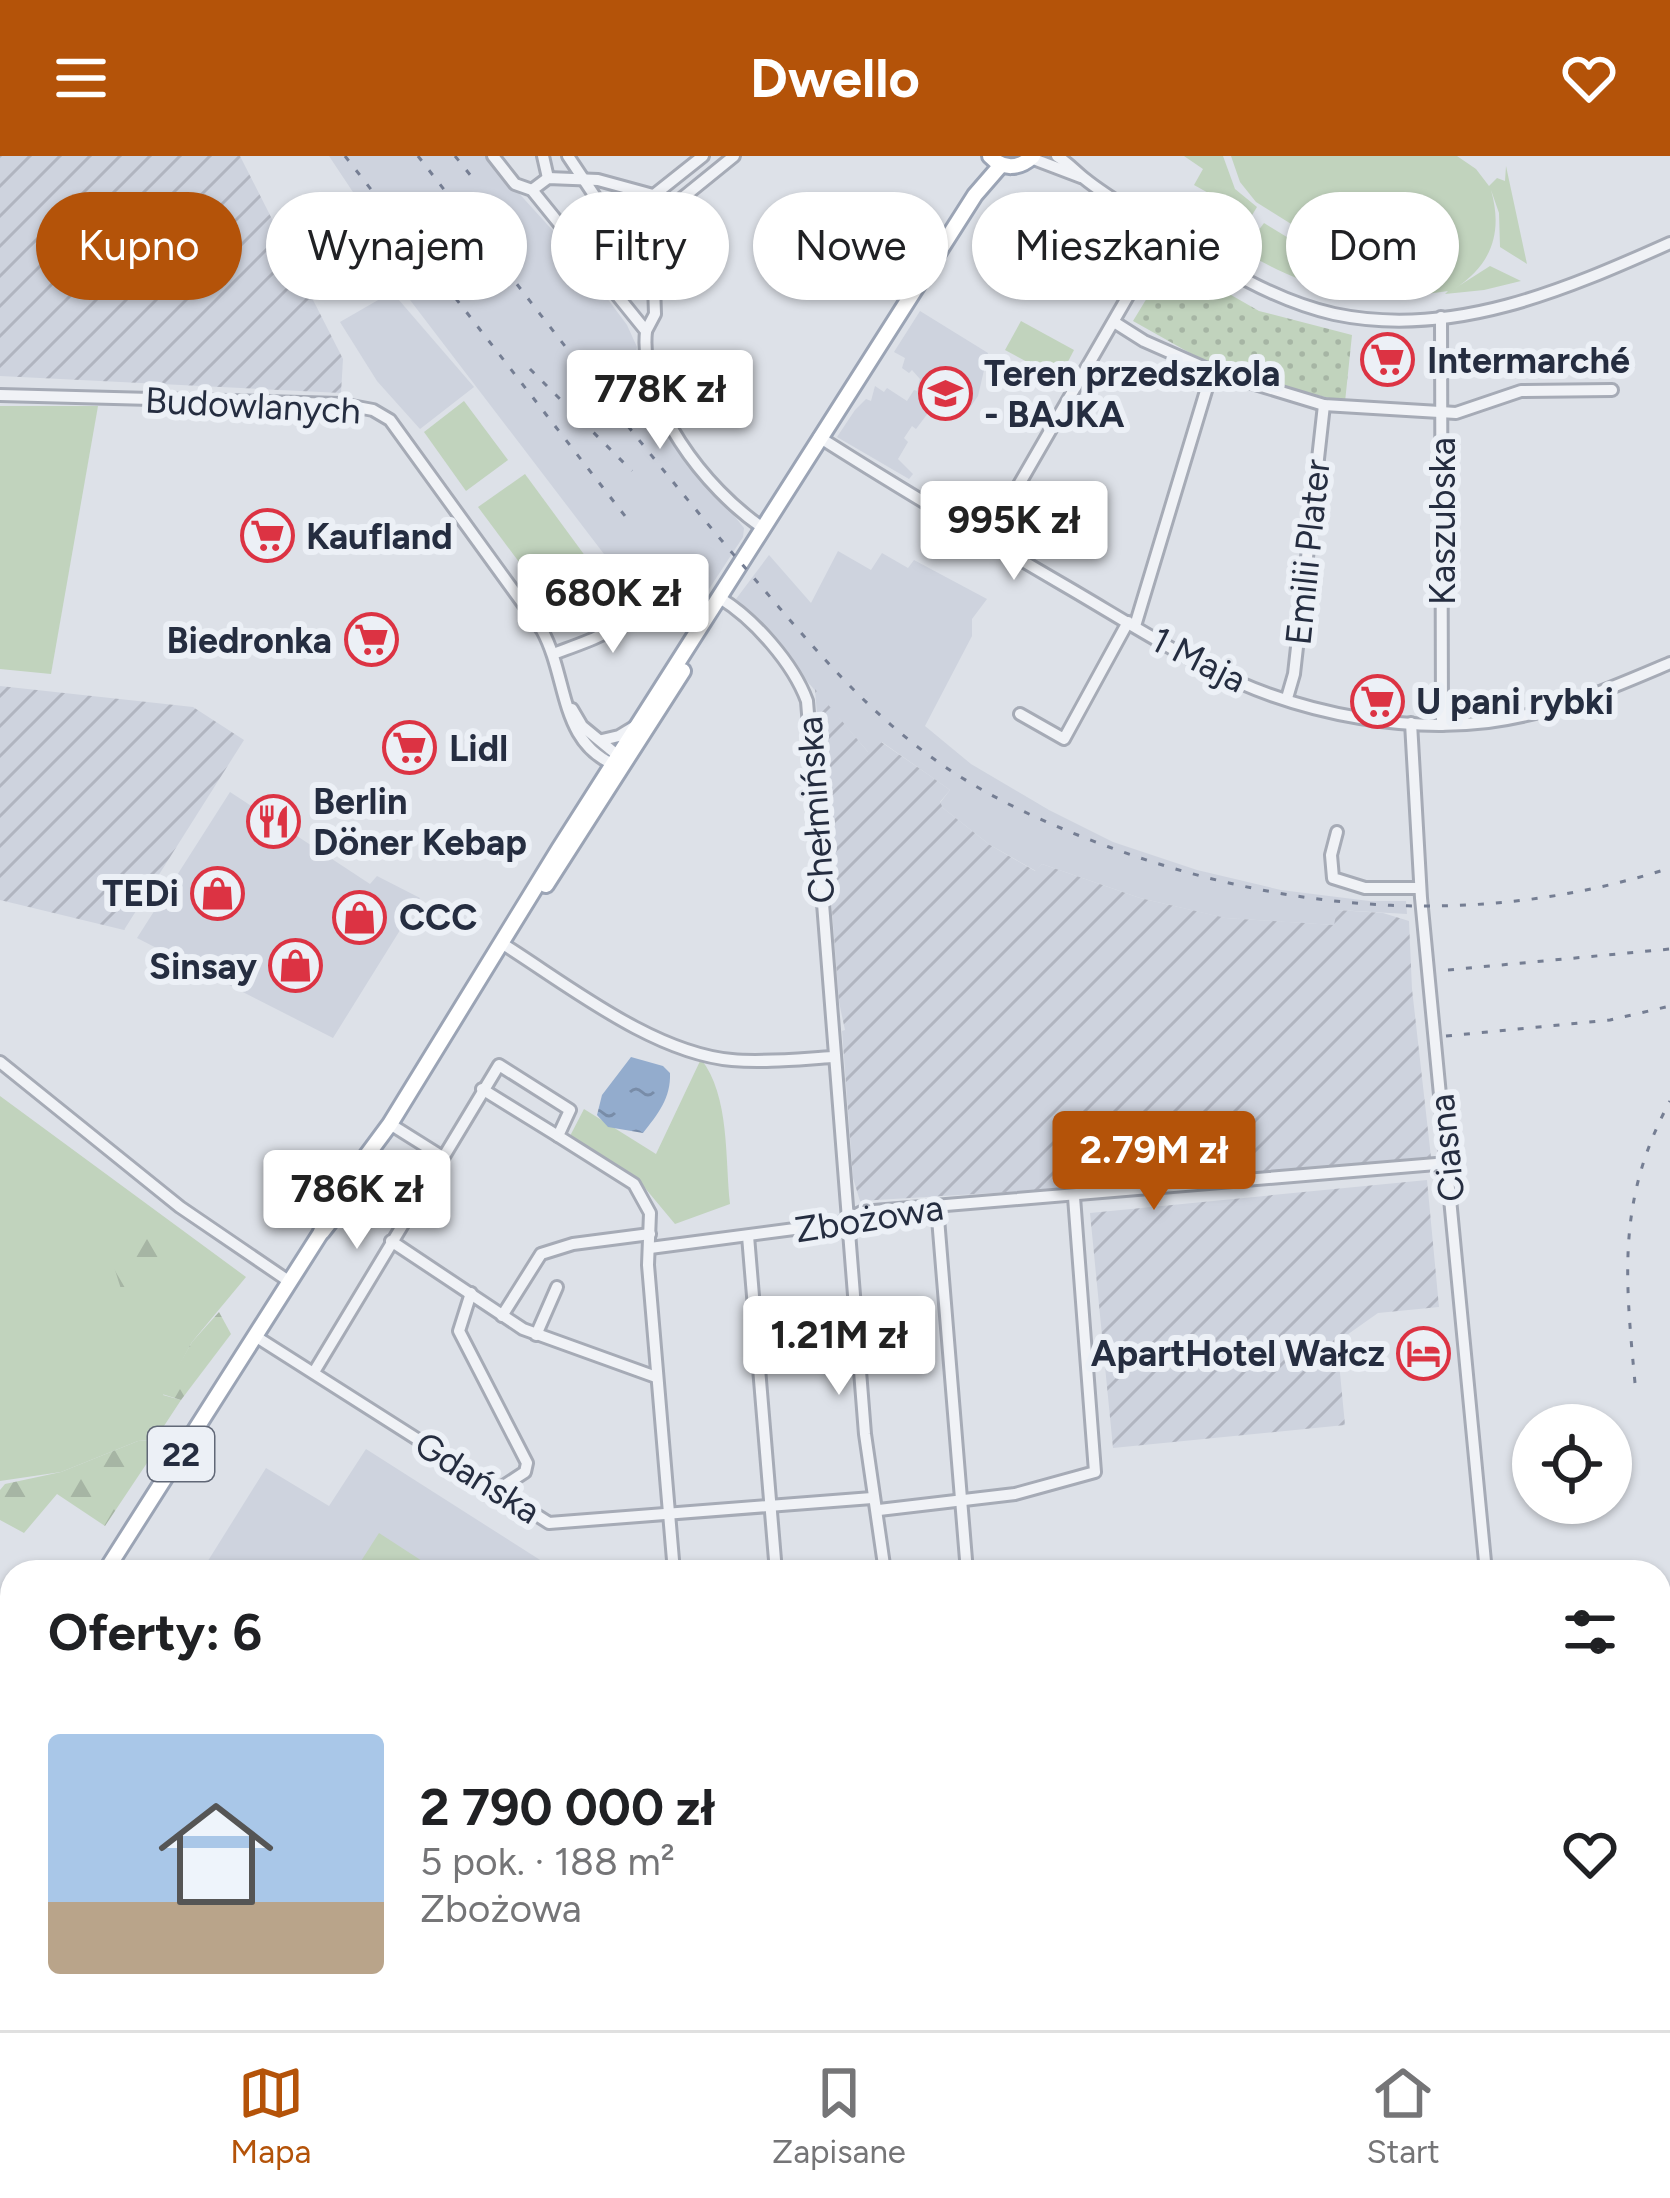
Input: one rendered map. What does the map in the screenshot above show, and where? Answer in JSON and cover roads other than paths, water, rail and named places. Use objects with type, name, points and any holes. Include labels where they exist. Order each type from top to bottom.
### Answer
[{"type":"main road","name":"22","points":[[113,1560],[320,1234],[336,1197],[390,1124],[530,901],[568,855],[639,723],[994,159],[1022,164],[1032,157]]},
{"type":"main road","name":"22","points":[[619,762],[668,697],[710,614]]},
{"type":"street","points":[[493,156],[515,184],[532,190],[646,331]]},
{"type":"street","points":[[543,156],[548,178]]},
{"type":"street","points":[[568,156],[589,192]]},
{"type":"street","points":[[657,192],[703,156]]},
{"type":"street","points":[[690,192],[734,156]]},
{"type":"street","points":[[1057,156],[1105,192]]},
{"type":"street","points":[[1032,157],[1084,178]]},
{"type":"street","points":[[532,190],[548,178],[598,180],[642,192]]},
{"type":"street","points":[[1262,287],[1331,314],[1387,320],[1441,317],[1526,302],[1670,243]]},
{"type":"street","points":[[657,300],[646,331],[645,363],[664,419],[736,509],[763,528]]},
{"type":"street","points":[[988,540],[1127,300]]},
{"type":"street","name":"Kaszubska","points":[[1441,317],[1442,725]]},
{"type":"street","points":[[1114,322],[1212,371],[1324,405],[1441,413],[1521,391],[1612,390]]},
{"type":"street","points":[[1020,714],[1064,739],[1132,624],[1212,371]]},
{"type":"street","name":"Budowlanych","points":[[0,395],[341,404],[373,410],[390,419],[542,630],[553,654],[568,717],[581,742],[619,762]]},
{"type":"street","name":"Emilii Plater","points":[[1287,698],[1294,674],[1324,405]]},
{"type":"street","name":"1 Maja","points":[[819,437],[988,540],[1238,682],[1322,709],[1442,725]]},
{"type":"street","name":"Chełmińska","points":[[720,598],[739,611],[792,670],[807,701],[833,1057],[883,1560]]},
{"type":"street","points":[[553,654],[606,634],[639,608]]},
{"type":"street","points":[[1442,725],[1490,722],[1580,702],[1670,663]]},
{"type":"street","name":"Budowlanych","points":[[565,696],[582,726],[602,740],[619,762]]},
{"type":"street","points":[[602,740],[620,736],[639,723]]},
{"type":"street","name":"Ciasna","points":[[1411,723],[1420,888],[1485,1560]]},
{"type":"street","points":[[1337,832],[1331,855],[1333,878],[1365,887],[1420,888]]},
{"type":"street","points":[[502,944],[627,1021],[701,1053],[731,1060],[833,1057]]},
{"type":"street","points":[[0,1062],[180,1207],[290,1282]]},
{"type":"street","points":[[314,1372],[499,1065],[570,1110],[558,1136]]},
{"type":"street","points":[[482,1089],[634,1184],[650,1213],[656,1377],[673,1560]]},
{"type":"street","points":[[390,1124],[441,1156]]},
{"type":"street","name":"Zbożowa","points":[[650,1248],[840,1223],[862,1212],[1448,1163]]},
{"type":"street","name":"Gdańska","points":[[256,1336],[549,1522],[770,1504],[960,1503],[1015,1494],[1095,1472],[1074,1197]]},
{"type":"street","points":[[937,1206],[966,1560]]},
{"type":"street","points":[[502,1316],[541,1254],[573,1244],[650,1234]]},
{"type":"street","points":[[748,1236],[775,1560]]},
{"type":"street","points":[[391,1241],[536,1335],[656,1377]]},
{"type":"street","points":[[536,1335],[557,1287]]},
{"type":"street","points":[[471,1293],[459,1331],[527,1462],[525,1472],[496,1491]]},
{"type":"water","points":[[631,1057],[663,1066],[670,1073],[666,1098],[643,1133],[608,1127],[597,1115],[602,1095]]},
{"type":"railway","points":[[345,156],[632,525]]},
{"type":"railway","points":[[418,156],[653,457],[818,652],[909,740],[979,788],[1082,837],[1178,870],[1317,899],[1388,905],[1529,899],[1670,868]]},
{"type":"railway","points":[[455,156],[475,181]]},
{"type":"railway","points":[[530,369],[632,471]]},
{"type":"railway","points":[[1448,970],[1670,949]]},
{"type":"railway","points":[[1446,1036],[1610,1020],[1670,1006]]},
{"type":"railway","points":[[1635,1383],[1628,1273],[1633,1205],[1653,1137],[1670,1101]]},
{"type":"place","name":"Intermarché","points":[[1388,360]]},
{"type":"place","name":"Teren przedszkola - BAJKA","points":[[945,394]]},
{"type":"place","name":"Kaufland","points":[[267,536]]},
{"type":"place","name":"Biedronka","points":[[371,640]]},
{"type":"place","name":"U pani rybki","points":[[1377,701]]},
{"type":"place","name":"Lidl","points":[[410,748]]},
{"type":"place","name":"Berlin Döner Kebap","points":[[274,822]]},
{"type":"place","name":"TEDi","points":[[218,893]]},
{"type":"place","name":"CCC","points":[[360,917]]},
{"type":"place","name":"Sinsay","points":[[296,966]]},
{"type":"place","name":"ApartHotel Wałcz","points":[[1424,1353]]}]
